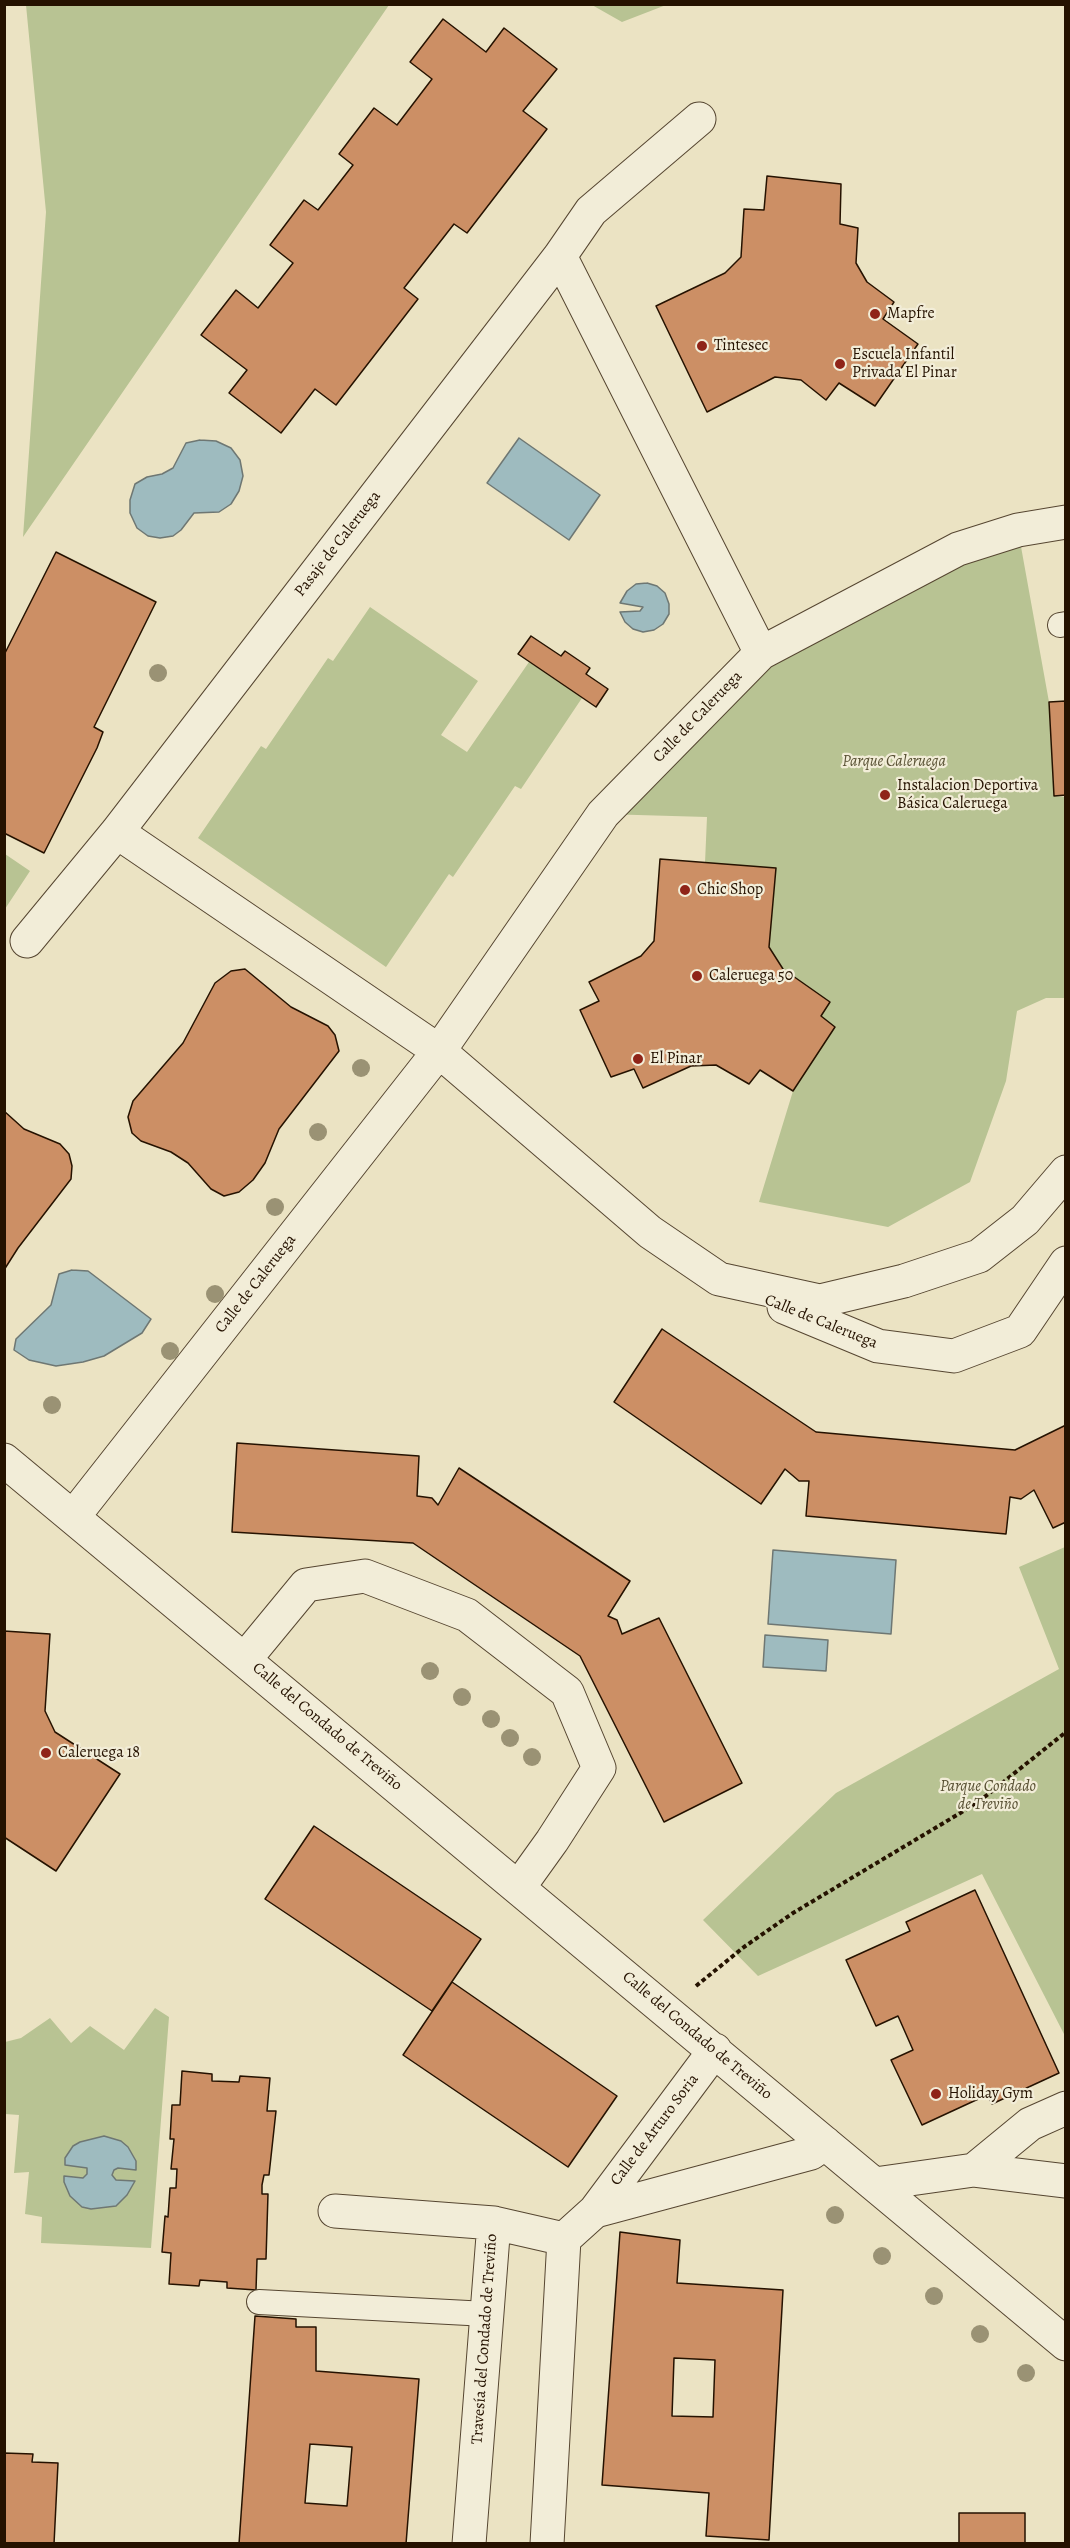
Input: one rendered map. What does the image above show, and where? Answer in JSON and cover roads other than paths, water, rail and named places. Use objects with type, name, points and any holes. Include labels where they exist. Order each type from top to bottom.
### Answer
[{"type":"street","name":"Pasaje de Caleruega","points":[[27,941],[117,832],[560,256],[591,211],[699,119]]},
{"type":"street","points":[[560,256],[761,653]]},
{"type":"street","name":"Calle de Caleruega","points":[[73,1517],[439,1051],[603,814],[761,653],[958,549],[1018,530],[1065,522]]},
{"type":"street","points":[[117,832],[439,1051]]},
{"type":"street","name":"Calle de Caleruega","points":[[439,1051],[650,1232],[719,1279],[878,1346],[954,1356],[1020,1331],[1065,1263]]},
{"type":"street","name":"Calle de Caleruega","points":[[719,1279],[820,1301],[904,1281],[979,1256],[1025,1220],[1065,1172]]},
{"type":"street","name":"Calle del Condado de Treviño","points":[[4,1460],[715,2050],[1065,2344]]},
{"type":"street","name":"Calle del Condado de Treviño","points":[[245,1659],[306,1585],[365,1576],[467,1615],[567,1692],[599,1768],[519,1887]]},
{"type":"street","name":"Calle de Arturo Soria","points":[[564,2239],[595,2211],[715,2050]]},
{"type":"street","points":[[974,2170],[1030,2124],[1065,2108]]},
{"type":"street","points":[[595,2211],[811,2153],[825,2143]]},
{"type":"street","points":[[875,2184],[974,2170],[1065,2181]]},
{"type":"street","points":[[335,2211],[494,2223]]},
{"type":"street","name":"Travesía del Condado de Treviño","points":[[470,2544],[494,2223],[564,2239]]},
{"type":"street","points":[[547,2544],[564,2239]]},
{"type":"lane","points":[[259,2302],[487,2314]]},
{"type":"water","points":[[519,438],[600,495],[569,540],[487,483]]},
{"type":"water","points":[[200,440],[216,441],[231,448],[240,460],[243,476],[239,491],[231,504],[219,512],[194,513],[181,530],[173,536],[160,538],[148,536],[137,528],[130,513],[130,500],[135,484],[173,468],[186,443]]},
{"type":"water","points":[[647,583],[657,586],[665,593],[669,604],[669,614],[663,624],[654,630],[643,632],[633,629],[625,622],[620,612],[640,611],[643,607],[620,603],[627,591],[636,584]]},
{"type":"water","points":[[72,1270],[88,1271],[151,1319],[142,1333],[104,1356],[56,1366],[29,1360],[14,1350],[16,1339],[51,1305],[59,1274]]},
{"type":"water","points":[[773,1550],[896,1560],[891,1634],[768,1624]]},
{"type":"water","points":[[765,1635],[828,1640],[826,1671],[763,1667]]},
{"type":"water","points":[[104,2136],[121,2141],[128,2147],[136,2161],[136,2170],[118,2168],[112,2175],[116,2180],[135,2181],[127,2195],[116,2206],[91,2209],[82,2207],[70,2196],[64,2176],[83,2178],[87,2174],[87,2168],[65,2165],[65,2158],[73,2146],[80,2142]]},
{"type":"place","name":"Mapfre","points":[[875,314]]},
{"type":"place","name":"Tintesec","points":[[702,346]]},
{"type":"place","name":"Escuela Infantil Privada El Pinar","points":[[840,364]]},
{"type":"place","name":"Instalacion Deportiva Básica Caleruega","points":[[885,795]]},
{"type":"place","name":"Chic Shop","points":[[685,890]]},
{"type":"place","name":"Caleruega 50","points":[[697,976]]},
{"type":"place","name":"El Pinar","points":[[638,1059]]},
{"type":"place","name":"Caleruega 18","points":[[46,1753]]},
{"type":"place","name":"Holiday Gym","points":[[936,2094]]},
{"type":"park label","name":"Parque Caleruega","points":[[894,762]]},
{"type":"park label","name":"Parque Condado de Treviño","points":[[988,1796]]}]
